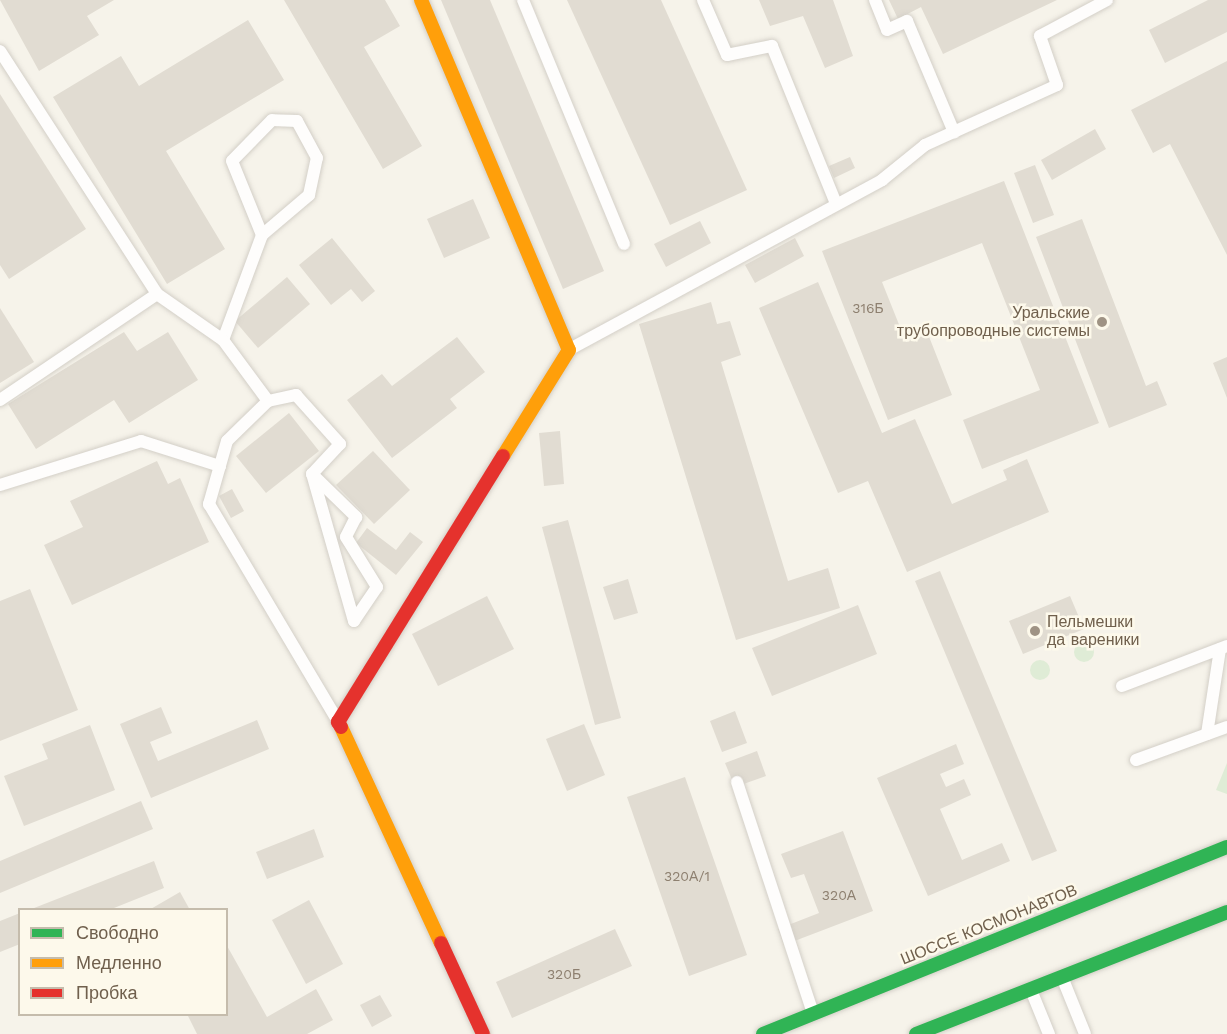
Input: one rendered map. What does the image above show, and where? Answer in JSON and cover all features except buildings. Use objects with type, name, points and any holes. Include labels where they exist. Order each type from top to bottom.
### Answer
[{"type":"street","points":[[421,0],[569,350],[338,722],[483,1034]]},
{"type":"street","name":"ШОССЕ КОСМОНАВТОВ","points":[[763,1034],[1227,847]]},
{"type":"street","points":[[916,1034],[1227,912]]},
{"type":"lane","points":[[522,0],[624,244]]},
{"type":"lane","points":[[703,0],[727,55],[772,46],[836,204]]},
{"type":"lane","points":[[875,0],[887,30],[907,21],[954,132]]},
{"type":"lane","points":[[569,350],[882,180],[925,144],[1057,85],[1040,36],[1107,0]]},
{"type":"lane","points":[[0,51],[157,294],[223,340],[267,401]]},
{"type":"lane","points":[[223,340],[262,235],[309,195],[317,158],[297,121],[272,120],[232,161],[262,235]]},
{"type":"lane","points":[[0,400],[157,294]]},
{"type":"lane","points":[[312,474],[340,444],[296,395],[267,401],[227,441],[209,504],[338,722]]},
{"type":"lane","points":[[0,484],[141,441],[220,466]]},
{"type":"lane","points":[[312,474],[356,517],[346,537],[377,586],[354,621],[312,474]]},
{"type":"lane","points":[[1122,686],[1224,647]]},
{"type":"lane","points":[[1207,734],[1224,647]]},
{"type":"lane","points":[[1136,760],[1227,727]]},
{"type":"lane","points":[[737,782],[813,1013]]},
{"type":"lane","points":[[1062,976],[1085,1034]]},
{"type":"lane","points":[[1031,989],[1048,1034]]},
{"type":"green space","points":[[1080,642],[1088,642],[1094,648],[1094,656],[1088,662],[1080,662],[1074,656],[1074,648]]},
{"type":"green space","points":[[1040,660],[1047,663],[1050,670],[1047,677],[1040,680],[1033,677],[1030,670],[1033,663]]},
{"type":"green space","points":[[1227,763],[1227,794],[1216,790]]},
{"type":"traffic: fast","points":[[763,1034],[1227,847]]},
{"type":"traffic: fast","points":[[916,1034],[1227,912]]},
{"type":"traffic: slow","points":[[421,0],[569,350],[503,456]]},
{"type":"traffic: slow","points":[[341,727],[441,943]]},
{"type":"traffic: jam","points":[[341,727],[338,722],[503,456]]},
{"type":"traffic: jam","points":[[441,943],[483,1034]]},
{"type":"place","name":"Уральские трубопроводные системы","points":[[1102,322]]},
{"type":"place","name":"Пельмешки да вареники","points":[[1035,631]]}]
